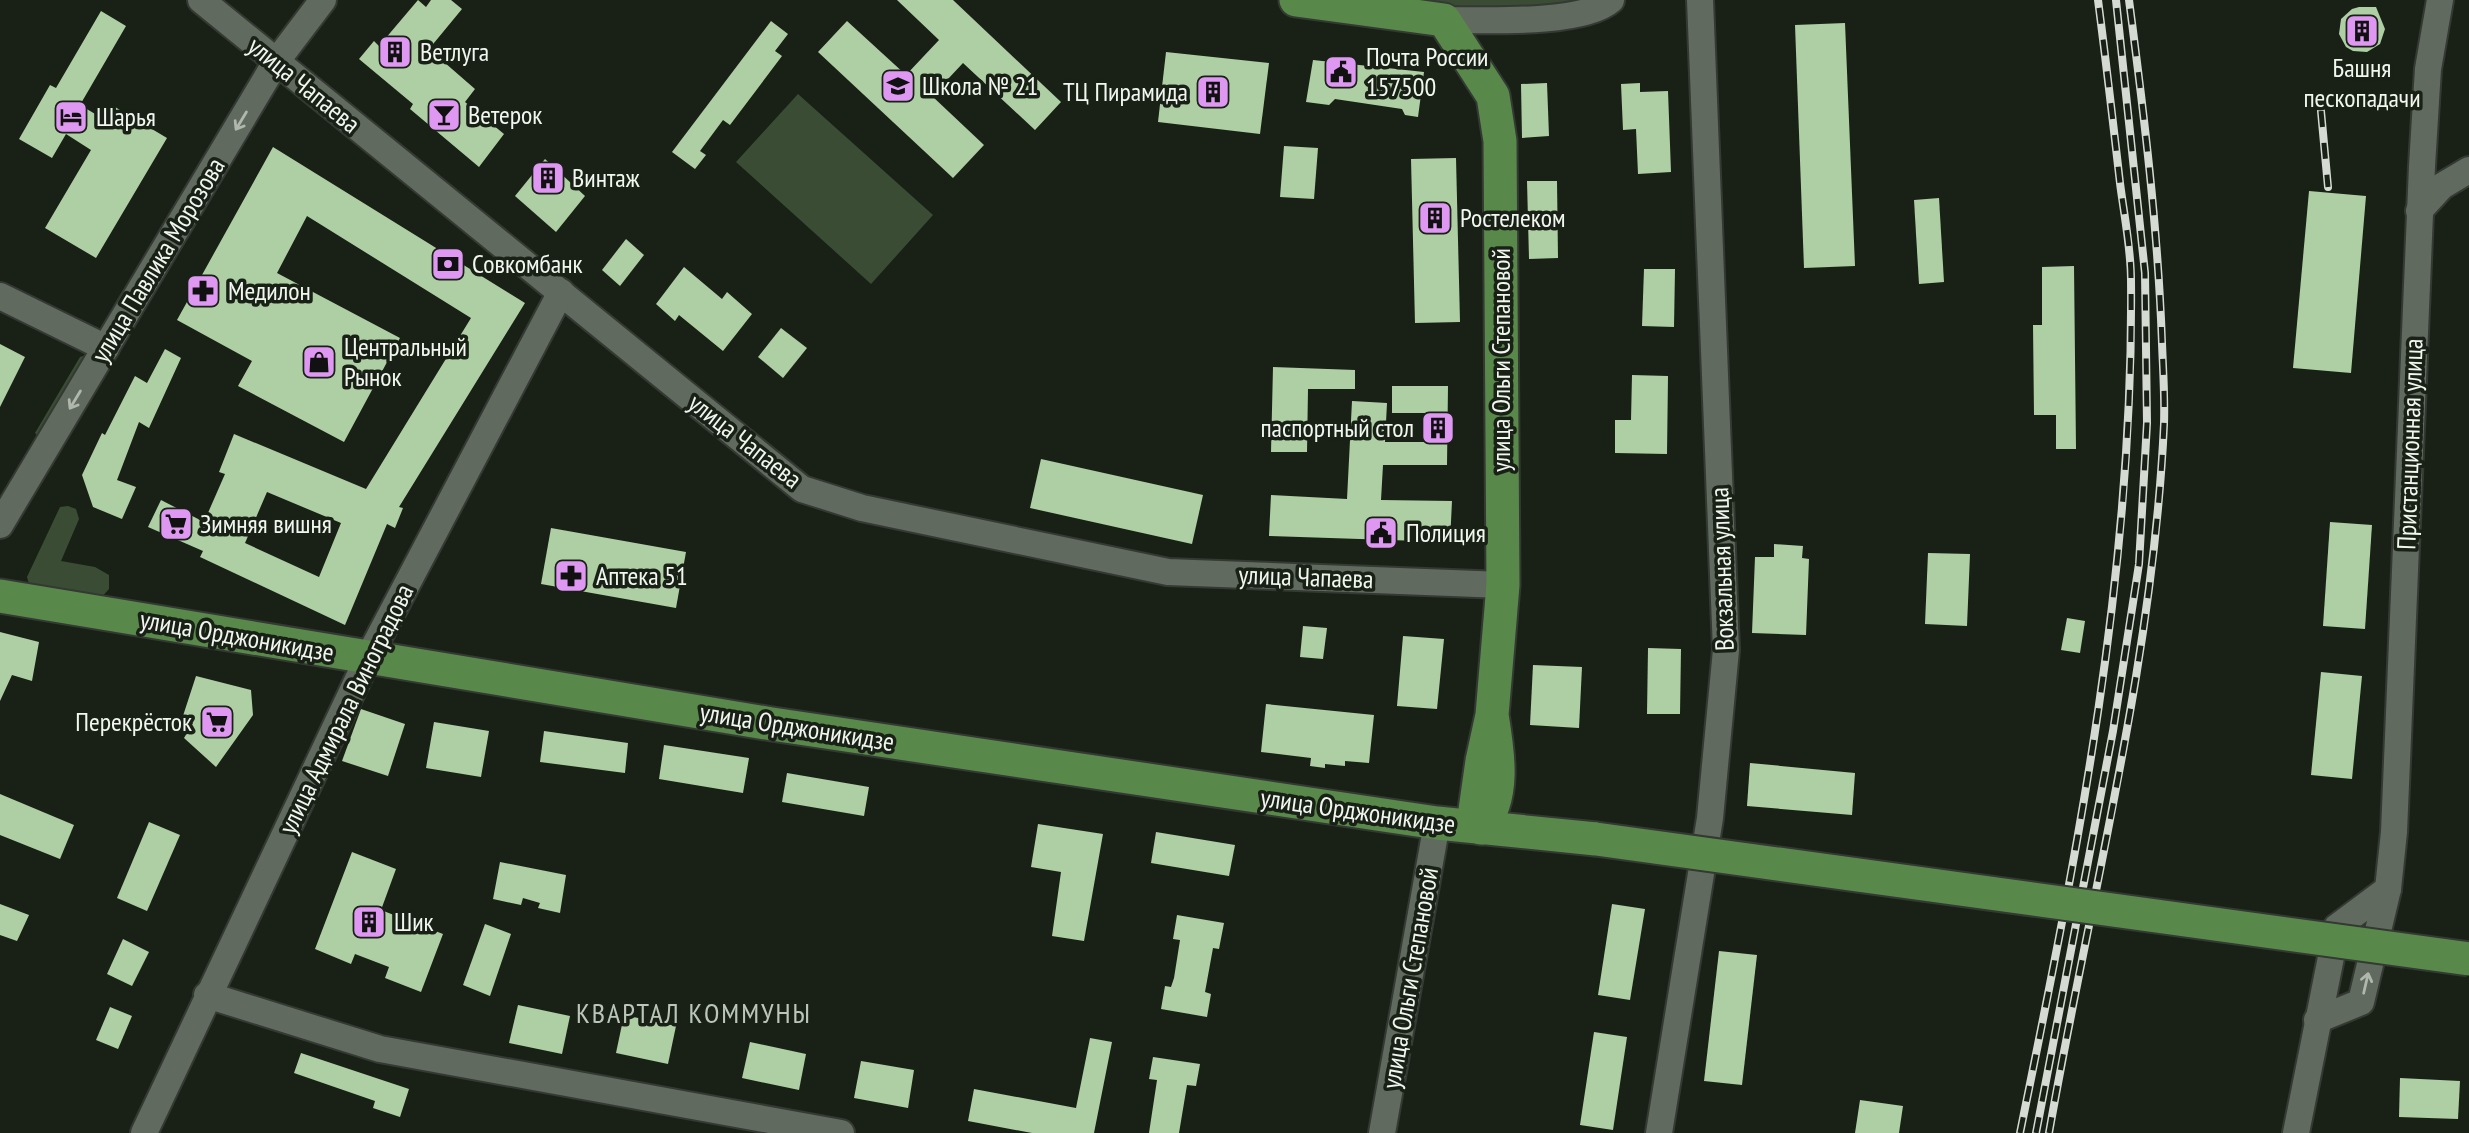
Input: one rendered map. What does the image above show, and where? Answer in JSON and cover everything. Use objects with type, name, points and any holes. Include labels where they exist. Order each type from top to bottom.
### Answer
[{"type":"main road","points":[[1296,0],[1409,8],[1444,20]]},
{"type":"main road","name":"улица Ольги Степановой","points":[[1444,20],[1493,96],[1500,141],[1503,585],[1490,761],[1475,810],[1481,828]]},
{"type":"main road","name":"улица Орджоникидзе","points":[[0,596],[772,724],[1437,823],[1596,839],[2469,959]]},
{"type":"main road","points":[[1437,823],[1490,761],[1520,806],[1553,834]]},
{"type":"street","name":"улица Чапаева","points":[[201,0],[802,489],[862,508],[1168,572],[1503,585]]},
{"type":"street","name":"улица Павлика Морозова","points":[[0,525],[276,62],[323,0]]},
{"type":"street","points":[[1444,20],[1543,19],[1602,8],[1611,0]]},
{"type":"street","name":"Вокзальная улица","points":[[1659,1133],[1710,818],[1726,650],[1700,0]]},
{"type":"street","name":"Пристанционная улица","points":[[2317,1020],[2361,1002],[2388,889],[2394,819],[2419,211],[2428,69],[2440,0]]},
{"type":"street","points":[[2422,166],[2462,173]]},
{"type":"street","points":[[2419,211],[2462,173]]},
{"type":"street","name":"улица Адмирала Виноградова","points":[[144,1133],[368,658],[561,292]]},
{"type":"street","points":[[0,296],[106,348]]},
{"type":"street","name":"улица Ольги Степановой","points":[[1382,1133],[1437,823]]},
{"type":"street","points":[[2296,1133],[2337,927],[2388,889]]},
{"type":"street","points":[[207,995],[380,1049],[841,1133]]},
{"type":"green space","points":[[1429,0],[1580,0],[1576,3],[1430,10]]},
{"type":"green space","points":[[798,94],[933,215],[871,284],[736,162]]},
{"type":"green space","points":[[83,356],[89,360],[41,440],[35,433]]},
{"type":"green space","points":[[60,507],[76,509],[79,519],[61,561],[95,567],[109,575],[109,589],[98,601],[29,584],[27,577]]},
{"type":"building","points":[[418,0],[426,7],[431,0],[451,0],[462,9],[429,49],[475,89],[465,102],[504,134],[479,167],[410,109],[413,104],[359,59],[374,41],[379,46]]},
{"type":"building","name":"Школа № 21","points":[[897,0],[953,0],[1061,102],[1035,130],[963,63],[932,96],[984,145],[953,178],[818,52],[847,21],[906,75],[939,40]]},
{"type":"building","name":"Башня пескопадачи","points":[[2376,7],[2385,29],[2380,44],[2367,52],[2353,51],[2346,47],[2339,34],[2341,19],[2352,9]]},
{"type":"building","points":[[101,11],[126,26],[80,105],[107,121],[115,107],[167,138],[96,258],[45,228],[91,150],[66,134],[52,158],[19,139],[50,85],[56,88]]},
{"type":"building","points":[[771,21],[788,34],[775,51],[782,56],[730,125],[723,120],[700,151],[706,155],[695,169],[672,152]]},
{"type":"building","points":[[1845,23],[1855,266],[1804,268],[1795,25]]},
{"type":"building","name":"ТЦ Пирамида","points":[[1166,52],[1269,63],[1260,134],[1158,122]]},
{"type":"building","points":[[1313,60],[1424,72],[1418,117],[1405,115],[1402,109],[1335,99],[1329,105],[1306,102]]},
{"type":"building","points":[[1547,83],[1549,136],[1522,138],[1521,84]]},
{"type":"building","points":[[1640,83],[1640,92],[1668,91],[1671,172],[1638,174],[1636,129],[1623,130],[1621,84]]},
{"type":"building","points":[[1284,146],[1318,148],[1314,199],[1280,197]]},
{"type":"building","points":[[273,147],[525,303],[399,507],[403,508],[395,528],[387,524],[345,625],[200,557],[203,551],[148,527],[161,500],[204,522],[225,474],[219,472],[234,434],[366,489],[471,318],[307,216],[277,273],[400,338],[344,442],[238,386],[252,361],[177,320]],"holes":[[[267,492],[341,523],[319,577],[245,543]]]},
{"type":"building","name":"Ростелеком","points":[[1456,158],[1460,322],[1415,323],[1411,159]]},
{"type":"building","name":"Винтаж","points":[[545,159],[585,196],[556,232],[515,196]]},
{"type":"building","points":[[1527,181],[1557,181],[1558,258],[1529,259]]},
{"type":"building","points":[[2309,191],[2366,196],[2351,373],[2293,368]]},
{"type":"building","points":[[1939,198],[1944,282],[1919,284],[1914,200]]},
{"type":"building","points":[[626,239],[644,255],[620,286],[602,270]]},
{"type":"building","points":[[2074,266],[2076,449],[2056,449],[2056,415],[2034,415],[2033,325],[2042,325],[2042,267]]},
{"type":"building","points":[[684,267],[722,299],[727,292],[752,314],[723,351],[679,315],[675,321],[656,304]]},
{"type":"building","points":[[1644,269],[1675,269],[1674,327],[1642,326]]},
{"type":"building","points":[[781,328],[807,348],[783,378],[758,357]]},
{"type":"building","points":[[0,344],[25,357],[0,407]]},
{"type":"building","points":[[165,349],[181,358],[149,428],[139,422],[117,480],[136,487],[122,519],[93,507],[82,475],[102,433],[105,435],[135,376],[147,383]]},
{"type":"building","points":[[1273,367],[1355,370],[1355,389],[1308,389],[1307,452],[1271,452]]},
{"type":"building","points":[[1632,375],[1668,376],[1667,454],[1615,453],[1615,420],[1631,420]]},
{"type":"building","points":[[1392,386],[1448,386],[1447,465],[1383,465],[1381,500],[1452,501],[1450,542],[1269,536],[1271,495],[1347,499],[1352,401],[1387,403],[1385,442],[1429,442],[1429,413],[1392,413]]},
{"type":"building","points":[[1041,459],[1203,495],[1192,544],[1030,508]]},
{"type":"building","points":[[2330,522],[2372,525],[2365,629],[2323,626]]},
{"type":"building","points":[[551,528],[686,552],[676,608],[541,584]]},
{"type":"building","points":[[1774,544],[1803,546],[1802,558],[1809,559],[1806,635],[1752,633],[1755,557],[1774,557]]},
{"type":"building","points":[[1928,553],[1970,554],[1967,626],[1925,624]]},
{"type":"building","points":[[2067,618],[2085,621],[2080,653],[2061,650]]},
{"type":"building","points":[[1303,626],[1327,628],[1323,659],[1300,657]]},
{"type":"building","points":[[0,632],[39,642],[32,681],[12,675],[0,701]]},
{"type":"building","points":[[1403,636],[1444,639],[1437,709],[1397,706]]},
{"type":"building","points":[[1648,648],[1681,649],[1680,714],[1647,714]]},
{"type":"building","points":[[1533,665],[1582,667],[1579,728],[1530,725]]},
{"type":"building","points":[[2321,672],[2362,676],[2352,779],[2311,775]]},
{"type":"building","name":"Перекрёсток","points":[[196,676],[251,690],[253,715],[216,767],[184,738],[193,723],[181,722]]},
{"type":"building","points":[[1266,704],[1374,715],[1369,763],[1345,761],[1345,766],[1325,764],[1325,768],[1310,766],[1311,758],[1261,752]]},
{"type":"building","points":[[361,709],[405,724],[388,776],[342,761]]},
{"type":"building","points":[[434,722],[489,731],[481,777],[426,768]]},
{"type":"building","points":[[544,731],[628,743],[625,773],[540,762]]},
{"type":"building","points":[[664,745],[749,758],[743,793],[659,779]]},
{"type":"building","points":[[1750,763],[1855,773],[1852,815],[1747,806]]},
{"type":"building","points":[[787,773],[869,787],[864,816],[782,802]]},
{"type":"building","points":[[0,794],[74,825],[60,859],[0,835]]},
{"type":"building","points":[[149,822],[180,835],[147,911],[117,898]]},
{"type":"building","points":[[1038,824],[1103,834],[1084,941],[1052,936],[1061,872],[1031,867]]},
{"type":"building","points":[[1156,832],[1235,845],[1229,876],[1151,863]]},
{"type":"building","name":"Шик","points":[[352,852],[396,869],[381,910],[443,934],[421,992],[385,978],[389,967],[355,954],[351,964],[315,949]]},
{"type":"building","points":[[500,862],[566,875],[560,913],[538,908],[540,903],[523,898],[521,905],[493,899]]},
{"type":"building","points":[[0,904],[29,915],[17,941],[0,935]]},
{"type":"building","points":[[1612,904],[1645,909],[1630,1000],[1598,995]]},
{"type":"building","points":[[1177,915],[1224,923],[1219,949],[1213,948],[1205,992],[1211,994],[1207,1017],[1161,1009],[1165,986],[1171,987],[1174,978],[1180,940],[1173,939]]},
{"type":"building","points":[[485,924],[511,934],[490,996],[463,985]]},
{"type":"building","points":[[123,939],[149,952],[132,986],[107,974]]},
{"type":"building","points":[[1719,951],[1757,955],[1742,1085],[1704,1081]]},
{"type":"building","points":[[518,1005],[570,1016],[562,1054],[509,1043]]},
{"type":"building","points":[[110,1007],[132,1016],[118,1049],[96,1040]]},
{"type":"building","points":[[624,1015],[676,1026],[668,1064],[616,1053]]},
{"type":"building","points":[[1594,1032],[1627,1037],[1613,1130],[1580,1125]]},
{"type":"building","points":[[1090,1038],[1112,1042],[1094,1133],[1032,1133],[968,1121],[974,1089],[1076,1108]]},
{"type":"building","points":[[750,1042],[806,1054],[799,1090],[742,1078]]},
{"type":"building","points":[[301,1053],[409,1089],[400,1117],[373,1108],[375,1101],[294,1073]]},
{"type":"building","points":[[1153,1057],[1200,1064],[1196,1086],[1187,1085],[1179,1133],[1149,1133],[1157,1080],[1149,1079]]},
{"type":"building","points":[[861,1061],[914,1070],[908,1108],[854,1098]]},
{"type":"building","points":[[2400,1078],[2460,1081],[2458,1119],[2399,1117]]},
{"type":"building","points":[[1860,1100],[1903,1106],[1899,1133],[1855,1133]]},
{"type":"railway","points":[[2020,1133],[2081,815],[2112,603],[2123,496],[2129,389],[2131,268],[2098,0]]},
{"type":"railway","points":[[2036,1133],[2113,731],[2139,564],[2147,423],[2145,273],[2116,0]]},
{"type":"railway","points":[[2049,1133],[2134,691],[2158,513],[2164,424],[2160,300],[2154,214],[2129,0]]},
{"type":"railway","points":[[2321,111],[2328,187]]},
{"type":"place","name":"Башня пескопадачи","points":[[2362,31]]},
{"type":"place","name":"Ветлуга","points":[[395,52]]},
{"type":"place","name":"Почта России 157500","points":[[1341,72]]},
{"type":"place","name":"Школа № 21","points":[[898,86]]},
{"type":"place","name":"ТЦ Пирамида","points":[[1213,92]]},
{"type":"place","name":"Ветерок","points":[[444,115]]},
{"type":"place","name":"Шарья","points":[[71,117]]},
{"type":"place","name":"Винтаж","points":[[548,178]]},
{"type":"place","name":"Ростелеком","points":[[1435,218]]},
{"type":"place","name":"Совкомбанк","points":[[448,264]]},
{"type":"place","name":"Медилон","points":[[203,291]]},
{"type":"place","name":"Центральный Рынок","points":[[319,362]]},
{"type":"place","name":"паспортный стол","points":[[1438,428]]},
{"type":"place","name":"Зимняя вишня","points":[[176,524]]},
{"type":"place","name":"Полиция","points":[[1381,533]]},
{"type":"place","name":"Аптека 51","points":[[571,576]]},
{"type":"place","name":"Перекрёсток","points":[[217,722]]},
{"type":"place","name":"Шик","points":[[369,922]]},
{"type":"district","name":"КВАРТАЛ КОММУНЫ","points":[[694,1013]]}]
